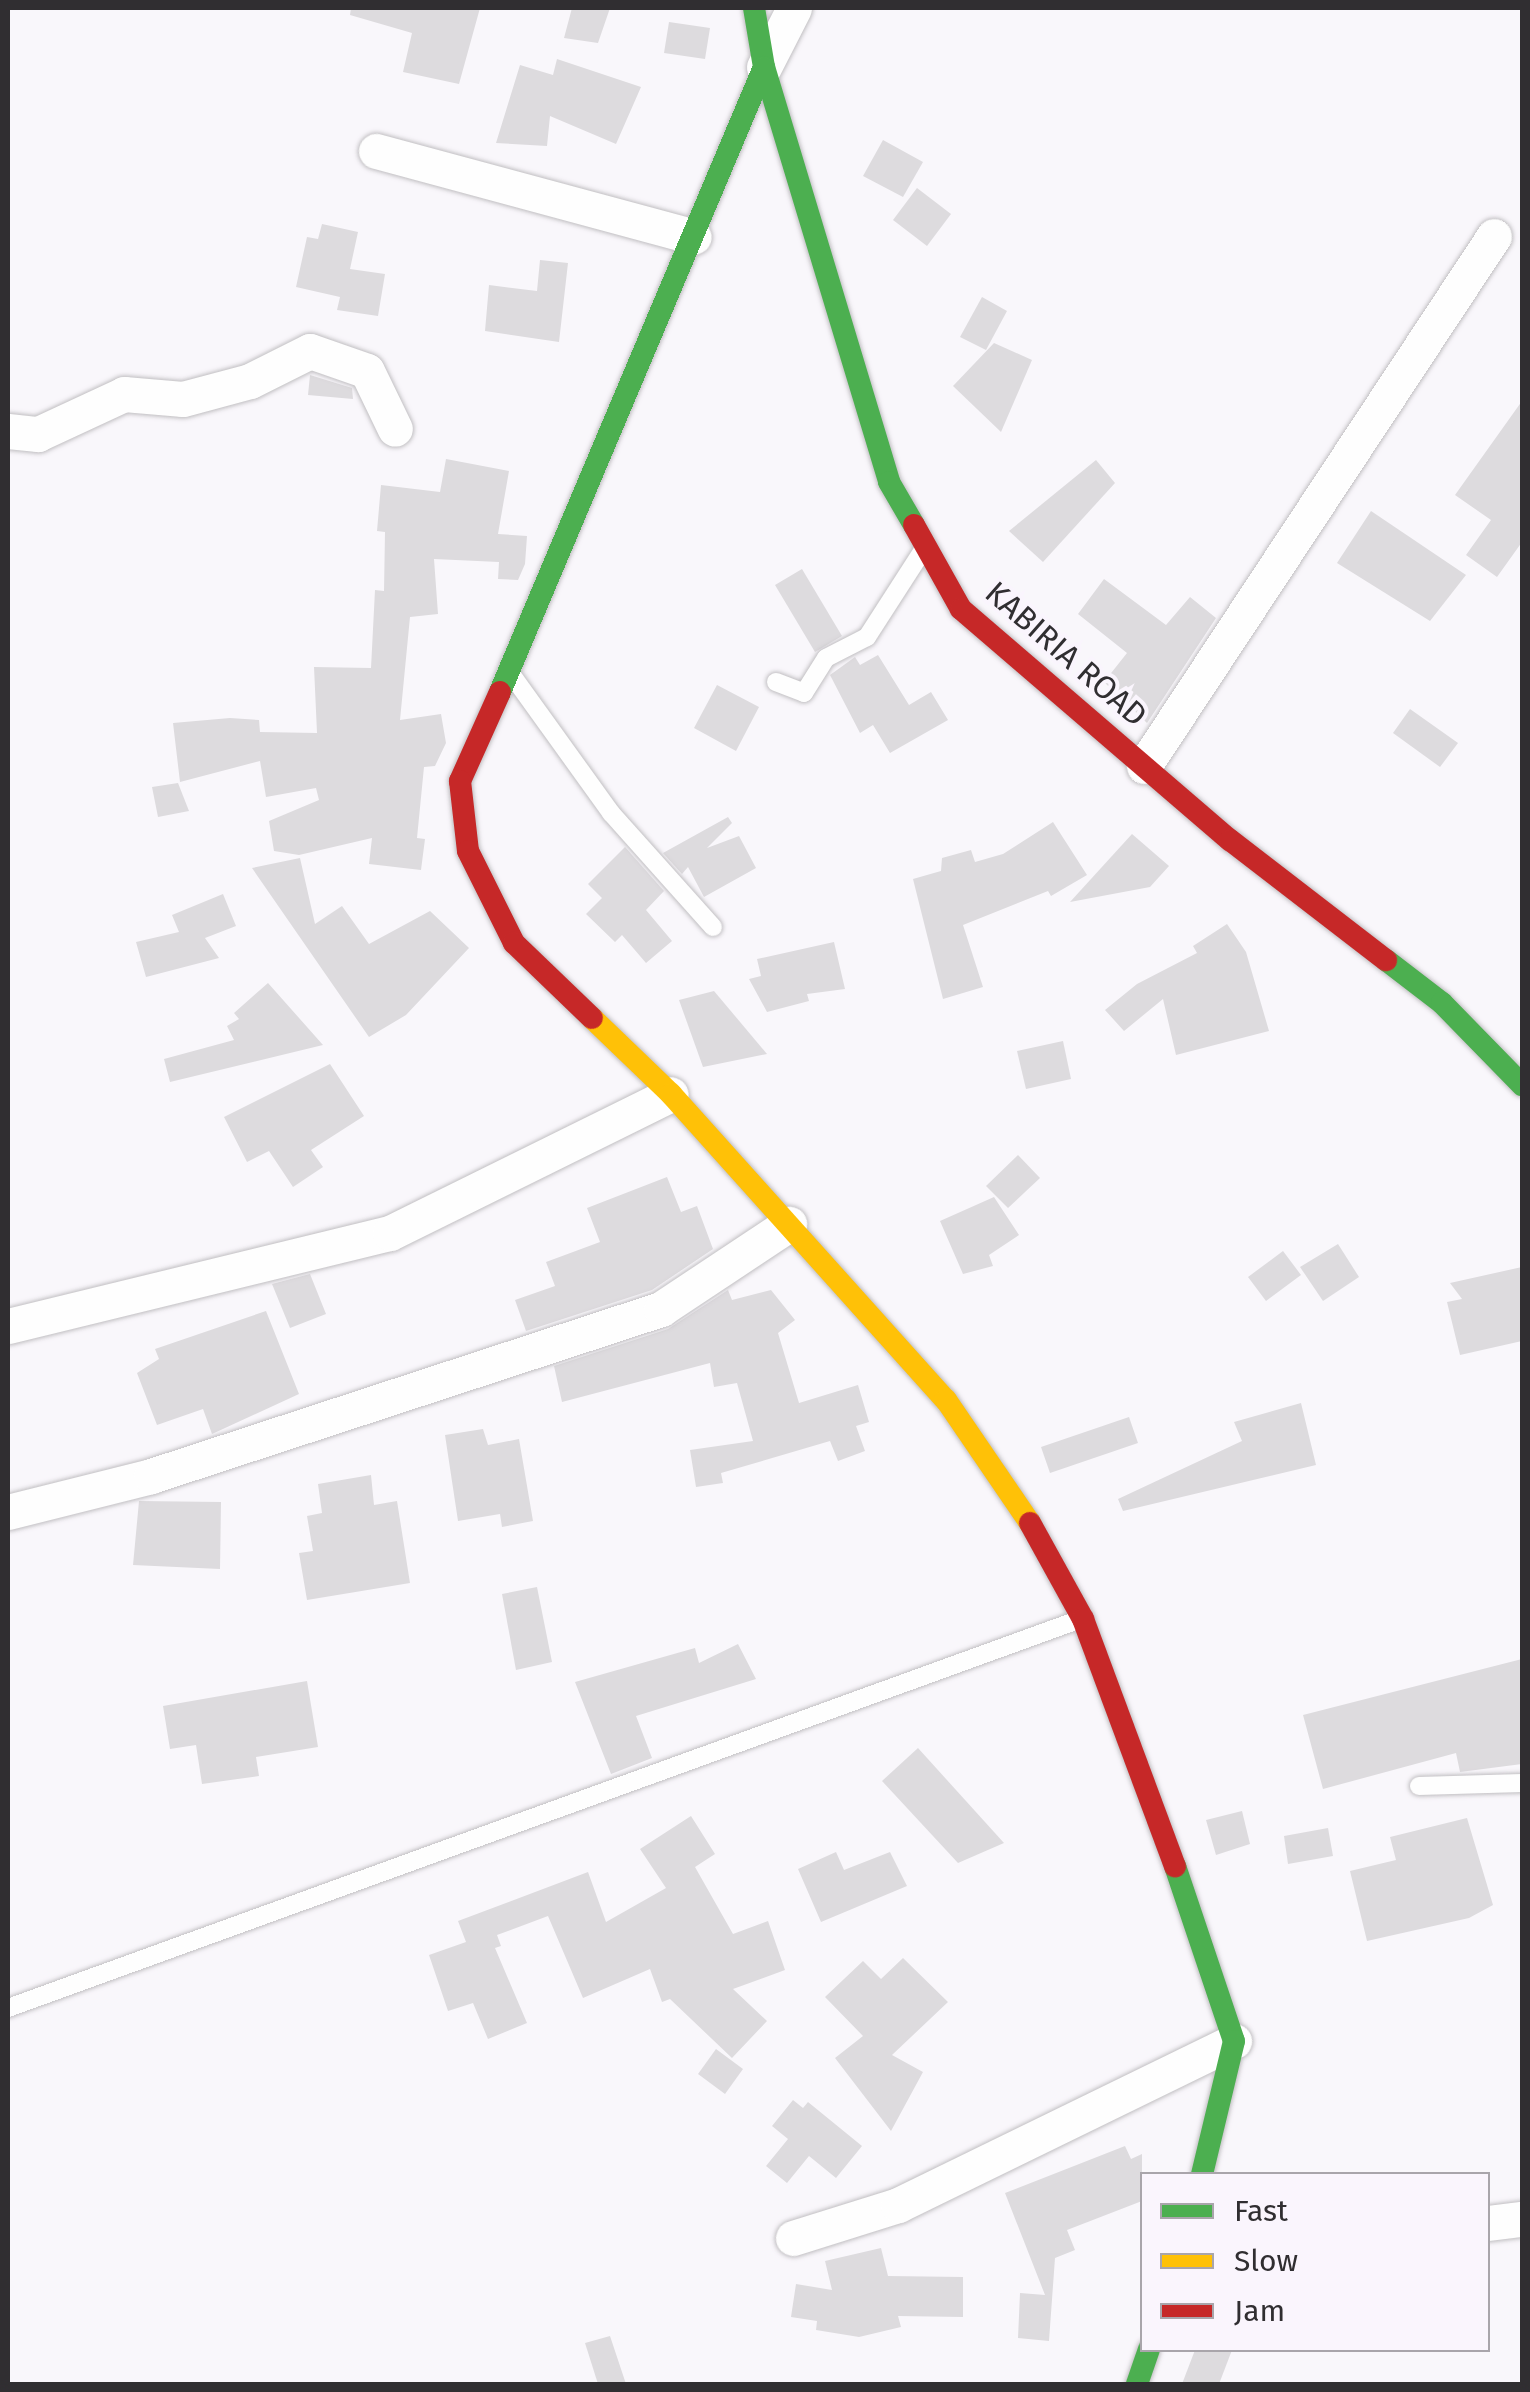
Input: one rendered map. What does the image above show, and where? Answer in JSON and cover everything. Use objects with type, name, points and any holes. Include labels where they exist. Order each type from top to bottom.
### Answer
[{"type":"main road","name":"KABIRIA ROAD","points":[[754,8],[764,67],[889,482],[961,609],[1144,766],[1442,1003],[1522,1085]]},
{"type":"main road","points":[[764,67],[460,781],[468,851],[514,942],[671,1094],[946,1400],[1044,1543],[1083,1618],[1234,2041],[1202,2172]]},
{"type":"main road","points":[[1137,2384],[1148,2352]]},
{"type":"street","points":[[764,67],[794,8]]},
{"type":"street","points":[[376,151],[694,237]]},
{"type":"street","points":[[1144,766],[1494,236]]},
{"type":"street","points":[[8,431],[38,434],[124,394],[183,399],[250,380],[310,351],[367,371],[395,429]]},
{"type":"street","points":[[8,1326],[390,1233],[671,1094]]},
{"type":"street","points":[[8,1512],[151,1476],[661,1309],[788,1224]]},
{"type":"street","points":[[792,2238],[898,2204],[1234,2041]]},
{"type":"street","points":[[1490,2224],[1522,2219]]},
{"type":"lane","points":[[776,682],[804,693],[826,658],[866,637],[926,546]]},
{"type":"lane","points":[[508,670],[611,813],[712,927]]},
{"type":"lane","points":[[8,2008],[1083,1618]]},
{"type":"lane","points":[[1419,1786],[1522,1783]]},
{"type":"building","points":[[351,8],[480,8],[459,84],[403,72],[412,33],[350,15]]},
{"type":"building","points":[[572,8],[610,8],[598,43],[564,38]]},
{"type":"building","points":[[669,22],[710,28],[705,59],[664,53]]},
{"type":"building","points":[[557,59],[641,87],[616,144],[550,116],[547,146],[496,143],[520,65],[553,75]]},
{"type":"building","points":[[883,140],[923,162],[903,197],[863,176]]},
{"type":"building","points":[[917,188],[951,214],[927,246],[893,220]]},
{"type":"building","points":[[322,224],[358,232],[350,269],[385,274],[378,316],[337,310],[340,297],[296,287],[307,237],[318,239]]},
{"type":"building","points":[[540,260],[568,263],[559,342],[485,331],[489,285],[537,291]]},
{"type":"building","points":[[982,297],[1007,311],[986,350],[960,337]]},
{"type":"building","points":[[994,343],[1032,360],[1001,432],[953,386]]},
{"type":"building","points":[[310,375],[352,388],[353,399],[308,395]]},
{"type":"building","points":[[1522,401],[1522,542],[1497,577],[1466,555],[1491,520],[1455,495]]},
{"type":"building","points":[[446,459],[509,471],[498,534],[527,536],[525,564],[518,580],[498,579],[499,562],[434,559],[438,614],[410,617],[400,720],[441,714],[446,743],[435,766],[424,767],[417,838],[425,839],[421,870],[369,864],[372,838],[299,855],[274,851],[269,821],[319,800],[316,788],[266,797],[260,761],[180,782],[173,723],[230,718],[259,720],[260,732],[317,733],[314,667],[371,668],[375,590],[384,591],[385,532],[377,531],[381,485],[440,492]]},
{"type":"building","points":[[1096,460],[1115,483],[1043,562],[1009,531]]},
{"type":"building","points":[[1371,511],[1466,575],[1430,621],[1337,563]]},
{"type":"building","points":[[802,569],[842,636],[815,652],[775,585]]},
{"type":"building","points":[[1104,579],[1166,625],[1190,597],[1216,618],[1147,723],[1104,682],[1127,653],[1078,614]]},
{"type":"building","points":[[878,655],[909,705],[931,692],[948,720],[890,753],[873,725],[860,733],[830,675],[855,657],[860,665]]},
{"type":"building","points":[[717,685],[759,707],[736,751],[694,728]]},
{"type":"building","points":[[1410,709],[1458,743],[1440,767],[1393,733]]},
{"type":"building","points":[[178,783],[189,811],[158,817],[152,787]]},
{"type":"building","points":[[728,817],[732,823],[707,848],[739,836],[756,868],[704,897],[688,867],[682,874],[663,853]]},
{"type":"building","points":[[1053,822],[1087,875],[1051,896],[1048,891],[963,925],[983,987],[943,999],[913,879],[941,871],[942,858],[971,850],[975,862],[1003,854]]},
{"type":"building","points":[[1132,834],[1169,866],[1150,887],[1070,902]]},
{"type":"building","points":[[625,847],[664,891],[646,910],[672,941],[646,963],[622,935],[615,942],[586,914],[602,898],[588,884]]},
{"type":"building","points":[[300,858],[315,924],[342,906],[369,944],[430,911],[469,948],[406,1015],[369,1037],[252,868]]},
{"type":"building","points":[[223,894],[236,926],[205,938],[219,958],[146,977],[136,942],[179,932],[172,915]]},
{"type":"building","points":[[1227,924],[1246,952],[1269,1031],[1176,1055],[1163,999],[1124,1031],[1105,1010],[1137,984],[1197,953],[1193,946]]},
{"type":"building","points":[[834,942],[845,989],[807,994],[809,1001],[767,1012],[749,979],[761,976],[757,959]]},
{"type":"building","points":[[268,983],[323,1045],[170,1082],[164,1059],[234,1040],[227,1026],[239,1019],[234,1013]]},
{"type":"building","points":[[714,991],[767,1054],[703,1067],[679,1000]]},
{"type":"building","points":[[1063,1041],[1071,1079],[1026,1089],[1017,1051]]},
{"type":"building","points":[[330,1064],[364,1116],[311,1150],[323,1167],[293,1187],[269,1151],[247,1162],[224,1117]]},
{"type":"building","points":[[1018,1155],[1040,1178],[1008,1208],[986,1186]]},
{"type":"building","points":[[667,1177],[681,1212],[697,1206],[713,1249],[652,1290],[526,1331],[515,1300],[555,1286],[546,1262],[600,1242],[587,1208]]},
{"type":"building","points":[[994,1197],[1019,1235],[989,1255],[993,1266],[963,1274],[940,1221]]},
{"type":"building","points":[[1338,1244],[1359,1277],[1323,1301],[1300,1267]]},
{"type":"building","points":[[1283,1251],[1301,1275],[1266,1301],[1248,1277]]},
{"type":"building","points":[[1522,1267],[1522,1341],[1460,1355],[1447,1302],[1462,1299],[1450,1283]]},
{"type":"building","points":[[310,1274],[326,1314],[290,1328],[272,1284]]},
{"type":"building","points":[[728,1290],[732,1300],[771,1290],[795,1320],[778,1333],[799,1403],[858,1385],[869,1422],[856,1426],[865,1451],[838,1461],[830,1441],[721,1473],[723,1483],[696,1487],[690,1450],[753,1441],[737,1383],[714,1387],[710,1363],[562,1402],[554,1366],[668,1329]]},
{"type":"building","points":[[266,1311],[299,1394],[212,1434],[203,1409],[157,1425],[137,1373],[159,1359],[155,1349]]},
{"type":"building","points":[[1301,1403],[1316,1465],[1123,1511],[1118,1499],[1242,1441],[1234,1422]]},
{"type":"building","points":[[1129,1417],[1138,1443],[1050,1473],[1041,1447]]},
{"type":"building","points":[[483,1429],[488,1445],[519,1439],[533,1521],[502,1527],[500,1514],[458,1521],[445,1435]]},
{"type":"building","points":[[371,1475],[374,1505],[397,1501],[410,1583],[307,1600],[299,1553],[313,1551],[307,1516],[322,1513],[318,1484]]},
{"type":"building","points":[[139,1501],[221,1502],[220,1569],[133,1565]]},
{"type":"building","points":[[537,1587],[552,1662],[516,1670],[502,1594]]},
{"type":"building","points":[[738,1644],[756,1679],[636,1716],[652,1758],[611,1774],[575,1682],[695,1648],[699,1663]]},
{"type":"building","points":[[1522,1659],[1522,1764],[1460,1772],[1456,1753],[1323,1789],[1303,1715]]},
{"type":"building","points":[[307,1681],[318,1747],[256,1757],[259,1776],[202,1784],[196,1745],[170,1749],[163,1706]]},
{"type":"building","points":[[918,1748],[1004,1843],[958,1863],[882,1781]]},
{"type":"building","points":[[1242,1811],[1250,1844],[1216,1855],[1206,1820]]},
{"type":"building","points":[[691,1816],[715,1854],[695,1867],[733,1934],[768,1921],[785,1970],[733,1989],[767,2021],[732,2058],[670,1999],[662,2002],[650,1969],[583,1998],[548,1916],[497,1935],[501,1946],[495,1948],[527,2023],[488,2039],[473,2003],[448,2011],[429,1955],[466,1942],[458,1921],[588,1872],[606,1922],[666,1888],[640,1849]]},
{"type":"building","points":[[1467,1818],[1493,1905],[1469,1918],[1367,1941],[1350,1871],[1396,1860],[1390,1837]]},
{"type":"building","points":[[1328,1828],[1333,1856],[1288,1864],[1284,1836]]},
{"type":"building","points":[[836,1852],[844,1870],[890,1852],[907,1886],[821,1922],[798,1869]]},
{"type":"building","points":[[903,1958],[948,2002],[892,2055],[923,2072],[891,2131],[835,2058],[863,2036],[825,1997],[863,1961],[881,1979]]},
{"type":"building","points":[[716,2049],[743,2069],[725,2094],[698,2074]]},
{"type":"building","points":[[793,2100],[803,2108],[808,2102],[862,2146],[836,2178],[809,2156],[787,2183],[766,2166],[788,2139],[772,2126]]},
{"type":"building","points":[[1125,2146],[1131,2159],[1142,2154],[1140,2202],[1067,2230],[1075,2250],[1055,2258],[1049,2341],[1018,2338],[1020,2293],[1045,2295],[1005,2193]]},
{"type":"building","points":[[881,2248],[888,2276],[963,2277],[963,2317],[898,2316],[901,2327],[859,2337],[816,2330],[817,2321],[791,2317],[796,2284],[832,2290],[825,2261]]},
{"type":"building","points":[[610,2336],[626,2384],[598,2384],[585,2343]]},
{"type":"building","points":[[1194,2352],[1231,2352],[1219,2384],[1182,2384]]},
{"type":"traffic: fast","points":[[754,8],[764,67],[889,482],[914,525]]},
{"type":"traffic: fast","points":[[500,692],[764,67]]},
{"type":"traffic: fast","points":[[1386,960],[1442,1003],[1522,1085]]},
{"type":"traffic: fast","points":[[1175,1866],[1234,2041],[1202,2172]]},
{"type":"traffic: fast","points":[[1137,2384],[1148,2352]]},
{"type":"traffic: slow","points":[[592,1018],[671,1094],[946,1400],[1030,1523]]},
{"type":"traffic: jam","points":[[914,525],[961,609],[1230,840],[1386,960]]},
{"type":"traffic: jam","points":[[500,692],[460,781],[468,851],[514,943],[592,1018]]},
{"type":"traffic: jam","points":[[1030,1523],[1083,1619],[1175,1866]]}]
